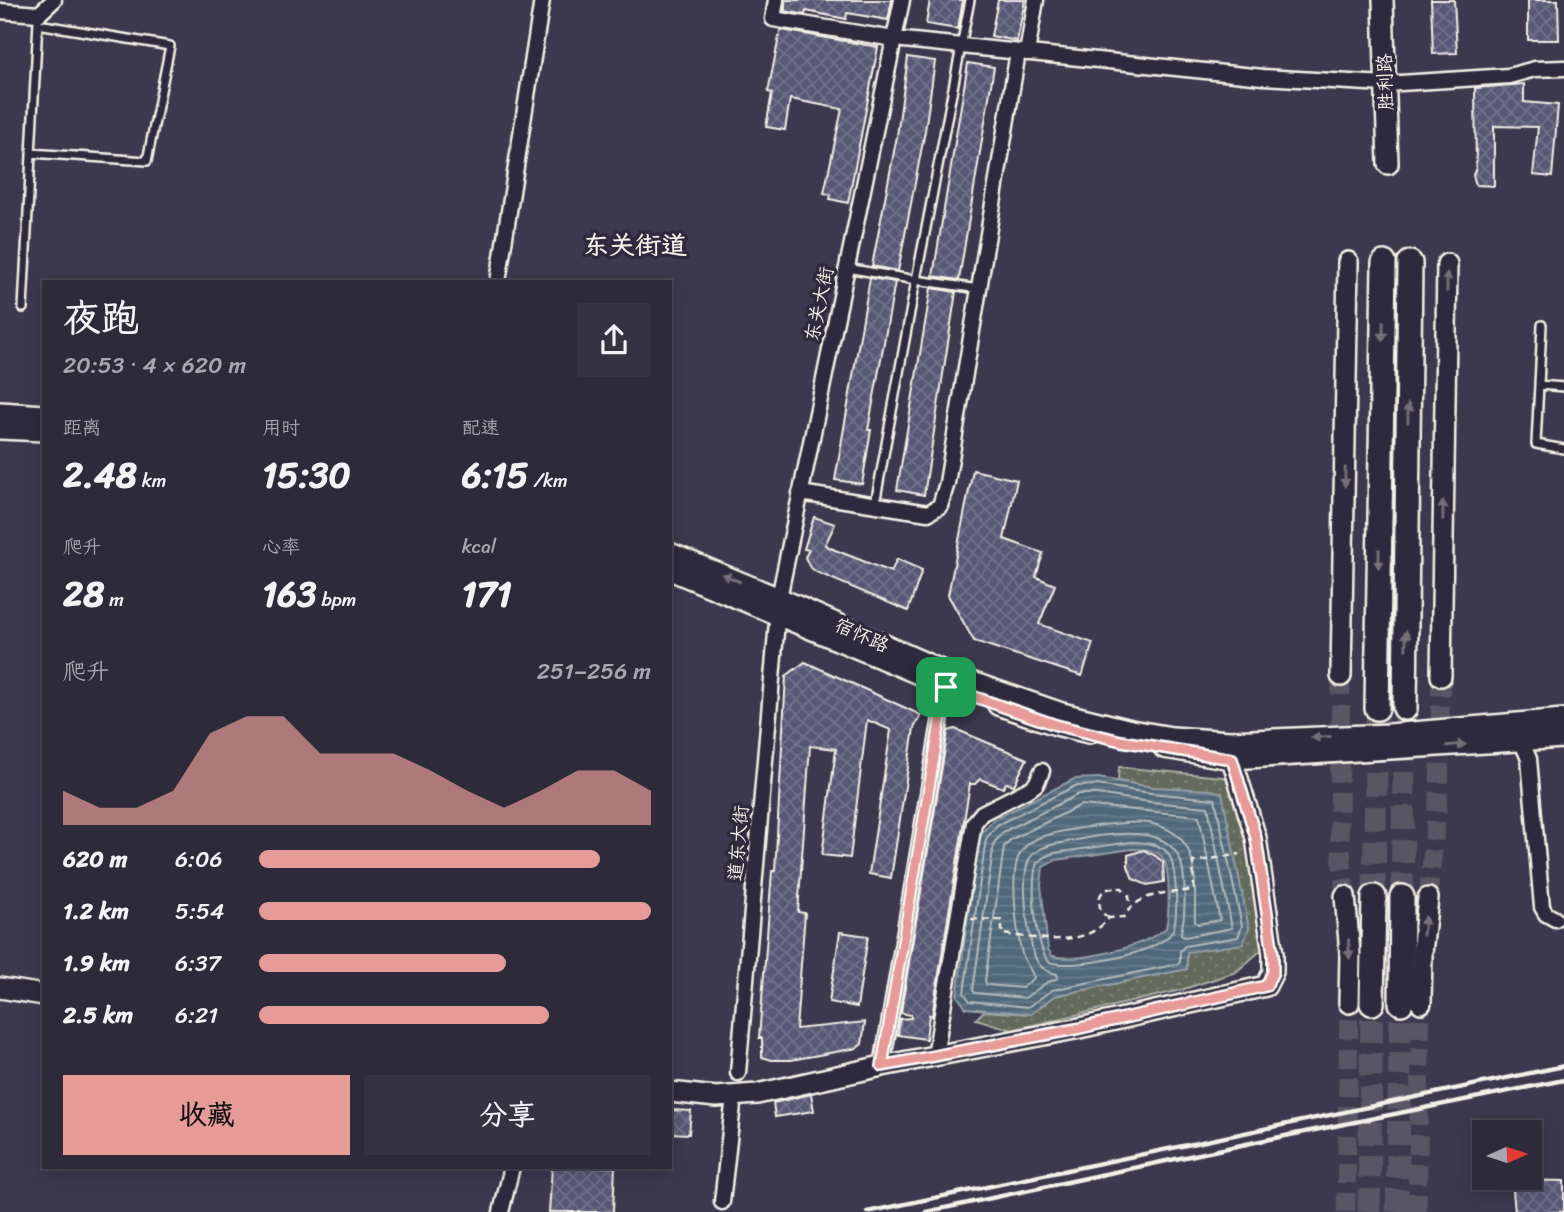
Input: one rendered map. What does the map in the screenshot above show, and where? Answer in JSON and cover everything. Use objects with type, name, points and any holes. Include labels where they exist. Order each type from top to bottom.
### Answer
[{"type":"main road","name":"胜利路","points":[[1383,0],[1388,164]]},
{"type":"main road","points":[[1341,676],[1348,262]]},
{"type":"main road","points":[[1377,708],[1384,263]]},
{"type":"main road","points":[[1405,708],[1410,263]]},
{"type":"main road","points":[[1441,676],[1447,264]]},
{"type":"main road","points":[[0,412],[42,415]]},
{"type":"main road","points":[[0,429],[42,431]]},
{"type":"main road","name":"宿怀路","points":[[672,554],[946,687],[1056,725],[1121,741],[1232,759],[1388,742]]},
{"type":"main road","name":"宿怀路","points":[[672,571],[778,607],[957,677],[1062,713],[1131,730],[1172,737],[1230,741],[1388,742]]},
{"type":"main road","points":[[1388,742],[1514,722],[1564,719]]},
{"type":"main road","points":[[1388,742],[1564,738]]},
{"type":"main road","points":[[672,1092],[716,1097],[757,1094],[882,1066],[1076,1029],[1266,986],[1273,972],[1273,954],[1256,838],[1232,759]]},
{"type":"main road","points":[[1345,896],[1350,953],[1349,1003]]},
{"type":"main road","points":[[1372,1003],[1374,897]]},
{"type":"main road","points":[[1402,897],[1411,1003]]},
{"type":"main road","points":[[1411,1003],[1422,953],[1427,898]]},
{"type":"main road","points":[[0,988],[42,995]]},
{"type":"street","points":[[0,11],[38,19],[54,0]]},
{"type":"street","points":[[498,280],[542,0]]},
{"type":"street","points":[[776,0],[773,19],[894,39],[1263,77],[1385,84],[1509,76],[1535,69],[1564,68]]},
{"type":"street","name":"东关大街","points":[[778,607],[902,0]]},
{"type":"street","points":[[800,493],[928,513],[940,506],[947,483],[1022,53],[1036,0]]},
{"type":"street","name":"道东大街","points":[[738,1073],[778,607]]},
{"type":"street","points":[[882,1066],[946,687]]},
{"type":"street","points":[[1514,722],[1529,759],[1542,907],[1546,914],[1555,919]]},
{"type":"street","points":[[935,1056],[974,823],[982,813],[1031,788],[1042,771]]},
{"type":"street","points":[[722,1202],[733,1105]]},
{"type":"street","points":[[502,1212],[512,1169]]},
{"type":"lane","points":[[875,505],[970,0]]},
{"type":"lane","points":[[23,308],[31,153],[38,19],[170,46],[146,161],[31,153]]},
{"type":"lane","points":[[846,268],[979,289]]},
{"type":"lane","points":[[1542,325],[1536,444],[1564,449]]},
{"type":"lane","points":[[1539,385],[1564,387]]},
{"type":"path","points":[[1130,906],[1129,896],[1122,888],[1112,887],[1101,893],[1098,900],[1101,912],[1109,918],[1124,917],[1130,906],[1140,899],[1194,890],[1193,862],[1239,855]]},
{"type":"path","points":[[963,918],[1002,920],[1002,934],[1063,939],[1100,930],[1109,918]]},
{"type":"green space","points":[[1119,767],[1232,778],[1246,816],[1266,946],[1236,972],[1181,990],[1012,1030],[976,1019],[984,1011],[1031,1014],[1054,996],[1187,969],[1152,787],[1118,781]]},
{"type":"water","points":[[1098,778],[1152,787],[1222,793],[1249,928],[1243,944],[1187,952],[1187,969],[1054,996],[1031,1014],[966,1008],[957,996],[979,836],[993,820],[1074,779]],"holes":[[[1135,849],[1154,852],[1164,860],[1169,890],[1166,928],[1143,941],[1111,952],[1079,957],[1052,956],[1048,949],[1041,885],[1043,867],[1056,860]]]},
{"type":"building","points":[[785,0],[892,0],[888,20],[847,13],[846,19],[806,11],[805,15],[785,11]]},
{"type":"building","points":[[930,0],[963,0],[958,29],[926,24]]},
{"type":"building","points":[[998,0],[1025,0],[1017,41],[991,36]]},
{"type":"building","points":[[1431,0],[1454,0],[1457,53],[1433,54]]},
{"type":"building","points":[[1528,0],[1558,0],[1559,40],[1528,40]]},
{"type":"building","points":[[782,30],[878,47],[848,203],[830,199],[831,195],[824,193],[842,109],[790,99],[785,130],[766,127],[772,93],[768,92]]},
{"type":"building","points":[[908,57],[935,61],[925,131],[898,271],[872,266],[897,136]]},
{"type":"building","points":[[968,63],[994,67],[959,280],[933,276]]},
{"type":"building","points":[[1524,84],[1524,102],[1558,105],[1552,177],[1533,175],[1538,127],[1494,126],[1494,186],[1476,185],[1473,175],[1476,168],[1475,88]]},
{"type":"building","points":[[870,278],[895,282],[868,430],[871,430],[862,484],[835,480]]},
{"type":"building","points":[[931,288],[956,292],[924,495],[897,490]]},
{"type":"building","points":[[973,470],[1017,480],[1004,539],[1043,553],[1036,577],[1055,585],[1039,624],[1093,643],[1082,676],[974,641],[948,595]]},
{"type":"building","points":[[814,517],[835,524],[825,545],[835,550],[891,572],[897,559],[922,570],[908,611],[816,572],[809,566],[805,557],[809,550],[804,549]]},
{"type":"building","points":[[805,662],[921,715],[914,728],[891,878],[869,874],[891,730],[867,720],[850,858],[822,855],[836,749],[810,746],[798,912],[805,913],[796,1029],[865,1022],[862,1044],[857,1048],[791,1060],[772,1060],[762,1057],[762,1038],[759,1038],[772,871],[775,871],[786,676]]},
{"type":"building","points":[[955,729],[1027,759],[1014,785],[1006,783],[1003,788],[980,779],[975,784],[970,784],[926,1039],[898,1035],[900,1019],[911,1018],[911,1015],[901,1013],[903,999],[948,731]]},
{"type":"building","points":[[1144,850],[1163,862],[1164,882],[1147,885],[1133,879],[1128,866],[1128,855]]},
{"type":"building","points":[[840,932],[868,936],[857,1007],[829,1002]]},
{"type":"building","points":[[811,1094],[814,1111],[775,1117],[773,1103]]},
{"type":"building","points":[[672,1110],[691,1111],[689,1134],[672,1133]]},
{"type":"building","points":[[552,1169],[615,1169],[613,1212],[549,1212]]},
{"type":"building","points":[[1542,1181],[1564,1181],[1564,1212],[1515,1212],[1513,1190],[1542,1190]]},
{"type":"tunnel","points":[[1341,676],[1339,829],[1345,896]]},
{"type":"tunnel","points":[[1428,898],[1439,791],[1441,676]]},
{"type":"tunnel","points":[[1374,897],[1377,708]]},
{"type":"tunnel","points":[[1402,897],[1405,708]]},
{"type":"tunnel","points":[[1346,1212],[1349,1003]]},
{"type":"tunnel","points":[[1369,1212],[1372,1003]]},
{"type":"tunnel","points":[[1397,1212],[1401,1003]]},
{"type":"tunnel","points":[[1417,1212],[1421,1003]]},
{"type":"railway","points":[[867,1212],[1564,1066]]},
{"type":"railway","points":[[926,1212],[1564,1080]]},
{"type":"district","name":"东关街道","points":[[635,245]]},
{"type":"route","points":[[946,687],[1056,725],[1121,741],[1232,759],[1256,838],[1273,954],[1273,972],[1266,986],[1076,1029],[882,1066],[946,687]]}]
